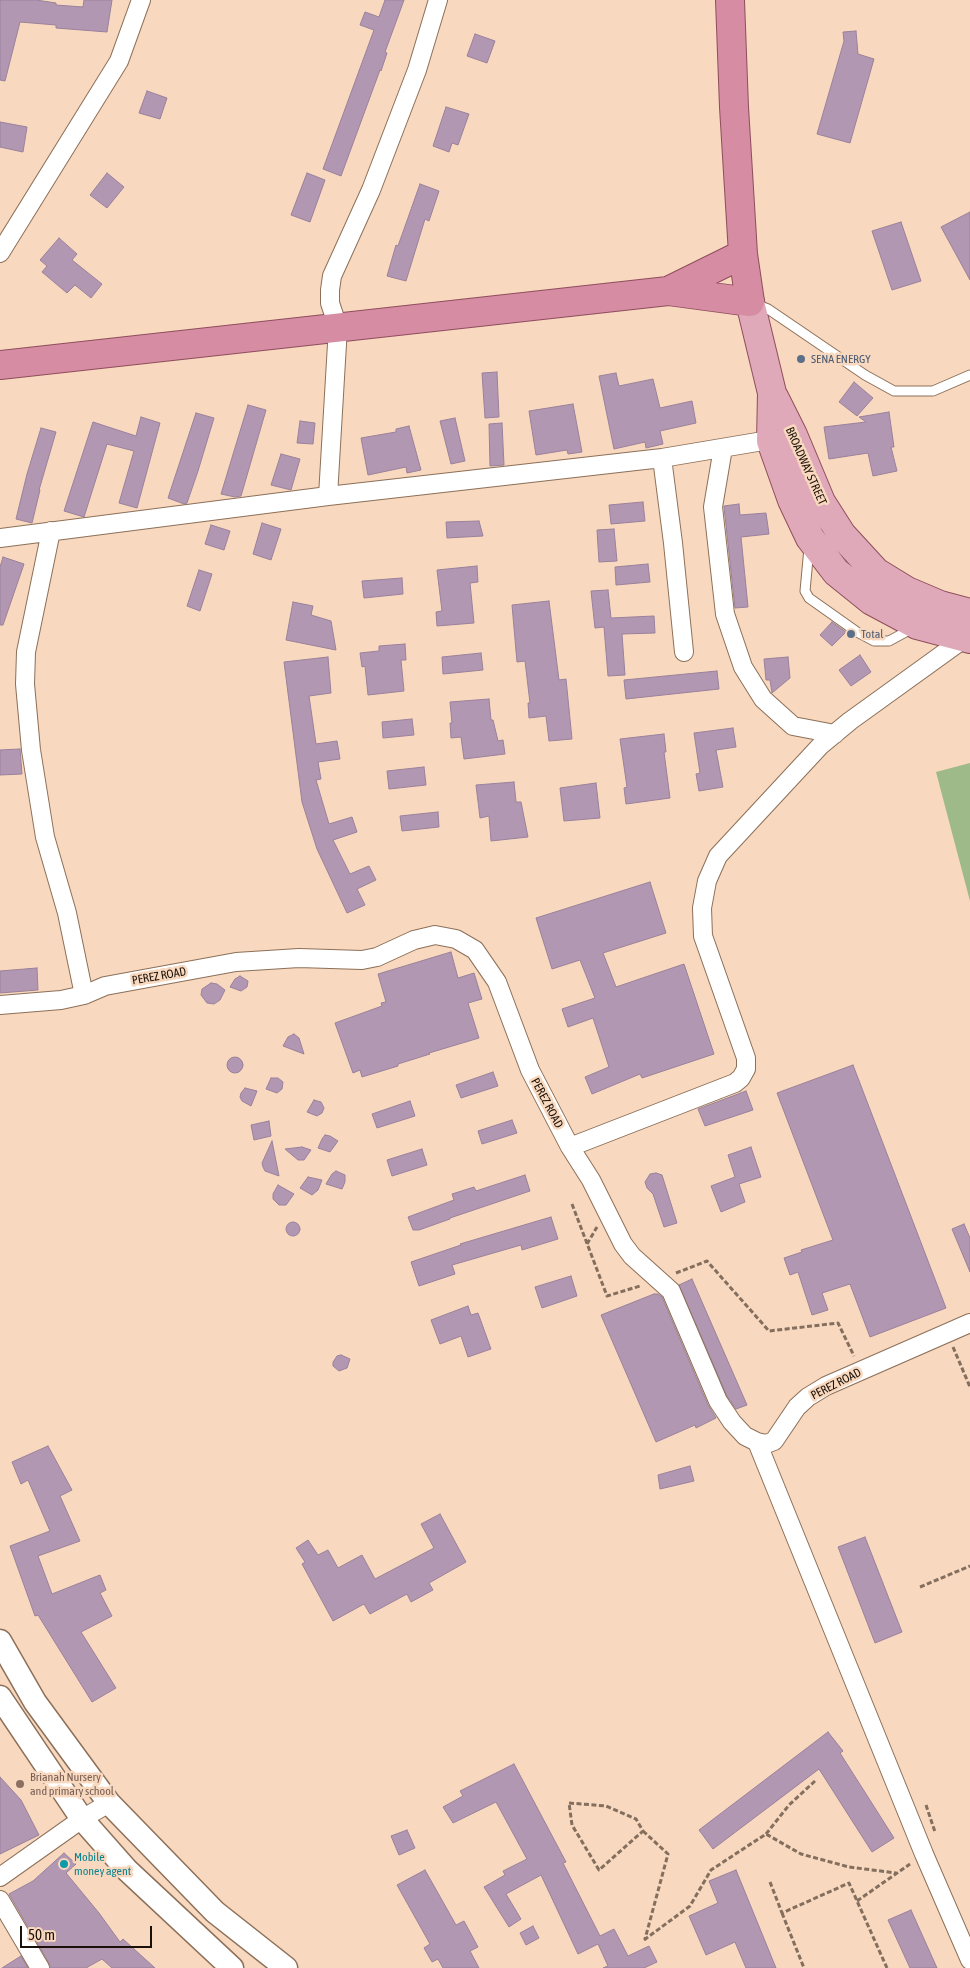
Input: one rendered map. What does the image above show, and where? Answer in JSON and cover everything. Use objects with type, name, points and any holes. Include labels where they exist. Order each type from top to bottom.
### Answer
[{"type":"highway","points":[[0,365],[668,291],[750,302],[743,254],[730,0]]},
{"type":"highway","points":[[668,291],[743,254]]},
{"type":"main road","name":"BROADWAY STREET","points":[[750,302],[782,438],[792,500],[821,528],[836,572],[872,601],[923,613],[969,628]]},
{"type":"street","points":[[0,253],[119,60],[140,0]]},
{"type":"street","points":[[328,496],[338,327],[330,303],[332,276],[378,172],[417,70],[438,0]]},
{"type":"street","points":[[0,538],[328,496],[662,458],[782,438]]},
{"type":"street","points":[[723,448],[713,507],[725,614],[743,667],[763,699],[793,726],[835,734]]},
{"type":"street","points":[[662,458],[684,652]]},
{"type":"street","points":[[51,531],[26,652],[25,684],[31,750],[45,838],[67,913],[84,995]]},
{"type":"street","points":[[570,1147],[735,1083],[741,1078],[746,1069],[746,1058],[703,936],[702,908],[708,881],[718,856],[821,745],[850,720],[969,628]]},
{"type":"street","name":"PEREZ ROAD","points":[[0,1004],[61,1000],[84,995],[105,986],[236,962],[299,958],[362,960],[377,957],[414,940],[435,936],[456,939],[476,950],[497,982],[530,1070],[570,1147],[592,1180],[623,1244],[632,1256],[671,1291],[718,1401],[732,1422],[745,1436],[766,1444],[774,1441],[797,1407],[808,1397],[826,1386],[970,1323]]},
{"type":"street","points":[[757,1442],[924,1854],[970,1960]]},
{"type":"street","points":[[0,1641],[34,1702],[109,1803],[215,1912],[286,1968]]},
{"type":"street","points":[[34,1702],[3,1709],[82,1819],[127,1870],[232,1968]]},
{"type":"street","points":[[0,1877],[82,1819],[109,1803]]},
{"type":"street","points":[[0,1900],[40,1968]]},
{"type":"lane","points":[[750,302],[768,309],[864,375],[894,391],[933,391],[970,374]]},
{"type":"lane","points":[[821,528],[805,591],[809,598],[874,641],[889,641],[923,613]]},
{"type":"path","points":[[572,1204],[607,1296],[658,1280],[706,1261],[769,1332],[838,1323],[854,1357],[849,1363]]},
{"type":"path","points":[[947,1333],[970,1387]]},
{"type":"path","points":[[920,1587],[970,1566]]},
{"type":"path","points":[[643,1831],[599,1870],[572,1825],[569,1803],[606,1806],[636,1819],[643,1831],[668,1854],[644,1940],[690,1906],[711,1870],[766,1834],[789,1804],[815,1781]]},
{"type":"path","points":[[766,1834],[801,1854],[849,1867],[896,1873]]},
{"type":"path","points":[[770,1882],[804,1968]]},
{"type":"path","points":[[782,1913],[849,1883],[887,1968]]},
{"type":"green space","points":[[970,763],[970,901],[936,772]]},
{"type":"building","points":[[0,0],[36,0],[56,3],[56,5],[83,7],[84,0],[112,0],[107,32],[56,28],[56,25],[20,22],[5,81],[0,80]]},
{"type":"building","points":[[385,0],[404,0],[385,52],[387,53],[381,71],[341,176],[323,169],[374,30],[360,25],[365,12],[379,17]]},
{"type":"building","points":[[856,31],[858,54],[874,59],[850,143],[817,134],[844,41],[843,32]]},
{"type":"building","points":[[475,34],[495,41],[487,63],[467,56]]},
{"type":"building","points":[[147,91],[167,98],[160,119],[139,113]]},
{"type":"building","points":[[446,107],[469,114],[458,145],[452,143],[449,152],[433,146]]},
{"type":"building","points":[[0,122],[27,127],[23,152],[0,147]]},
{"type":"building","points":[[107,173],[124,187],[107,208],[90,195]]},
{"type":"building","points":[[307,173],[325,180],[310,222],[291,215]]},
{"type":"building","points":[[420,184],[439,191],[429,221],[425,219],[406,281],[387,276],[396,245],[398,246]]},
{"type":"building","points":[[970,212],[970,280],[941,227]]},
{"type":"building","points":[[901,222],[921,281],[892,290],[872,231]]},
{"type":"building","points":[[59,238],[77,254],[72,260],[102,284],[91,298],[75,285],[67,293],[42,272],[47,266],[40,260]]},
{"type":"building","points":[[497,372],[499,417],[485,418],[482,373]]},
{"type":"building","points":[[616,373],[619,386],[653,379],[660,408],[692,401],[696,423],[660,431],[663,444],[646,448],[645,442],[614,449],[599,376]]},
{"type":"building","points":[[854,382],[873,398],[857,416],[839,402]]},
{"type":"building","points":[[573,404],[582,452],[568,454],[567,450],[536,455],[529,411]]},
{"type":"building","points":[[248,405],[266,410],[241,496],[235,497],[221,494]]},
{"type":"building","points":[[889,412],[894,447],[891,447],[897,471],[873,476],[868,453],[829,459],[824,427],[866,422],[859,417]]},
{"type":"building","points":[[196,413],[214,418],[187,503],[184,504],[168,498]]},
{"type":"building","points":[[141,417],[160,423],[137,508],[119,503],[134,451],[107,444],[84,517],[64,511],[93,422],[136,436]]},
{"type":"building","points":[[455,418],[465,461],[451,464],[440,421]]},
{"type":"building","points":[[300,421],[315,423],[313,444],[297,443]]},
{"type":"building","points":[[502,423],[504,465],[490,466],[489,424]]},
{"type":"building","points":[[409,426],[421,470],[407,473],[406,467],[368,475],[361,438],[396,432],[396,429]]},
{"type":"building","points":[[41,428],[56,432],[39,490],[32,523],[16,519]]},
{"type":"building","points":[[281,454],[300,459],[291,490],[271,485]]},
{"type":"building","points":[[643,502],[645,521],[611,524],[609,505]]},
{"type":"building","points":[[739,504],[740,515],[766,513],[769,534],[741,537],[748,607],[735,608],[724,506]]},
{"type":"building","points":[[479,521],[483,536],[447,538],[446,522]]},
{"type":"building","points":[[262,523],[281,529],[271,560],[253,554]]},
{"type":"building","points":[[211,525],[230,531],[224,550],[205,544]]},
{"type":"building","points":[[614,529],[617,561],[599,562],[597,530]]},
{"type":"building","points":[[3,557],[24,564],[3,625],[0,625],[0,567]]},
{"type":"building","points":[[648,564],[650,582],[616,585],[615,567]]},
{"type":"building","points":[[477,566],[478,582],[470,583],[474,623],[437,626],[436,612],[442,611],[437,570]]},
{"type":"building","points":[[199,570],[212,574],[200,611],[187,606]]},
{"type":"building","points":[[402,578],[403,594],[364,598],[362,581]]},
{"type":"building","points":[[608,590],[611,618],[654,616],[655,633],[622,634],[625,675],[608,676],[604,627],[595,628],[591,591]]},
{"type":"building","points":[[549,601],[559,680],[566,679],[572,739],[549,741],[546,716],[529,718],[528,703],[530,703],[525,661],[517,662],[512,605]]},
{"type":"building","points":[[293,602],[313,606],[311,615],[331,621],[336,650],[286,640]]},
{"type":"building","points":[[832,622],[846,632],[832,646],[820,635]]},
{"type":"building","points":[[405,644],[406,660],[401,660],[404,691],[368,695],[365,666],[362,667],[360,653],[379,651],[379,646]]},
{"type":"building","points":[[481,653],[483,670],[443,674],[442,657]]},
{"type":"building","points":[[860,655],[871,672],[851,686],[839,670]]},
{"type":"building","points":[[328,657],[331,693],[309,696],[316,744],[337,741],[340,759],[318,762],[321,779],[316,780],[329,824],[352,817],[357,832],[333,840],[350,874],[369,866],[376,880],[357,889],[365,905],[347,913],[317,849],[302,802],[284,662]]},
{"type":"building","points":[[788,657],[790,678],[772,693],[770,680],[766,680],[764,659]]},
{"type":"building","points":[[717,671],[719,689],[626,699],[624,680]]},
{"type":"building","points":[[489,699],[491,720],[493,720],[498,741],[503,740],[505,754],[464,759],[461,737],[451,738],[450,702]]},
{"type":"building","points":[[412,719],[414,735],[383,738],[382,722]]},
{"type":"building","points":[[733,728],[736,747],[716,750],[723,787],[699,791],[696,774],[700,773],[694,733]]},
{"type":"building","points":[[664,734],[666,752],[664,752],[670,798],[626,804],[624,788],[627,787],[620,739]]},
{"type":"building","points":[[20,749],[22,774],[0,775],[0,750]]},
{"type":"building","points":[[424,767],[426,785],[389,789],[387,771]]},
{"type":"building","points":[[514,782],[516,802],[521,802],[528,837],[491,841],[489,816],[480,818],[476,785]]},
{"type":"building","points":[[596,783],[600,818],[564,821],[560,788]]},
{"type":"building","points":[[438,812],[439,827],[402,831],[400,816]]},
{"type":"building","points":[[650,882],[666,933],[603,953],[616,987],[684,964],[714,1054],[642,1078],[640,1074],[592,1094],[585,1077],[609,1067],[593,1018],[568,1027],[562,1009],[595,998],[580,960],[552,969],[536,918]]},
{"type":"building","points":[[451,952],[458,978],[474,973],[482,999],[468,1003],[479,1038],[429,1053],[398,1064],[398,1066],[362,1077],[360,1070],[353,1073],[335,1023],[382,1006],[381,1003],[386,1002],[378,974]]},
{"type":"building","points":[[37,968],[38,990],[0,993],[0,971]]},
{"type":"building","points":[[240,976],[248,981],[247,987],[241,991],[230,987],[235,979]]},
{"type":"building","points":[[211,983],[217,984],[225,990],[220,1000],[214,1004],[207,1003],[201,995],[202,989]]},
{"type":"building","points":[[294,1034],[299,1038],[304,1054],[283,1046],[288,1037]]},
{"type":"building","points":[[232,1057],[238,1057],[243,1062],[241,1071],[232,1073],[227,1068],[227,1062]]},
{"type":"building","points":[[853,1065],[946,1308],[870,1337],[850,1284],[822,1293],[828,1310],[812,1315],[798,1272],[790,1275],[784,1258],[802,1252],[801,1250],[833,1240],[777,1093]]},
{"type":"building","points":[[493,1072],[498,1086],[461,1098],[456,1085]]},
{"type":"building","points":[[271,1078],[278,1078],[283,1082],[282,1089],[277,1093],[266,1089]]},
{"type":"building","points":[[245,1088],[257,1091],[251,1106],[242,1101],[240,1097]]},
{"type":"building","points":[[746,1091],[753,1110],[705,1126],[698,1109]]},
{"type":"building","points":[[314,1100],[321,1102],[324,1108],[322,1113],[317,1116],[307,1112]]},
{"type":"building","points":[[410,1101],[415,1116],[377,1128],[372,1114]]},
{"type":"building","points":[[512,1120],[517,1133],[482,1144],[478,1131]]},
{"type":"building","points":[[269,1121],[271,1136],[254,1140],[251,1125]]},
{"type":"building","points":[[325,1135],[338,1141],[330,1152],[318,1148]]},
{"type":"building","points":[[272,1141],[279,1176],[265,1171],[262,1163]]},
{"type":"building","points":[[302,1147],[311,1150],[304,1160],[298,1160],[285,1149]]},
{"type":"building","points":[[751,1147],[761,1177],[739,1184],[745,1202],[721,1212],[711,1186],[735,1177],[728,1155]]},
{"type":"building","points":[[422,1149],[427,1165],[392,1176],[387,1160]]},
{"type":"building","points":[[336,1171],[345,1175],[342,1189],[326,1184]]},
{"type":"building","points":[[650,1174],[662,1175],[677,1223],[664,1227],[653,1194],[647,1188],[645,1182]]},
{"type":"building","points":[[525,1175],[530,1191],[419,1230],[413,1230],[408,1217],[454,1200],[452,1194],[474,1187],[476,1191]]},
{"type":"building","points":[[308,1177],[322,1180],[318,1190],[312,1195],[300,1188]]},
{"type":"building","points":[[278,1185],[294,1194],[286,1205],[279,1205],[273,1199],[273,1194]]},
{"type":"building","points":[[551,1217],[558,1239],[522,1250],[521,1245],[452,1265],[455,1274],[419,1286],[411,1262],[460,1244]]},
{"type":"building","points":[[290,1222],[296,1222],[300,1229],[296,1236],[290,1236],[286,1232],[286,1226]]},
{"type":"building","points":[[964,1224],[970,1238],[970,1272],[952,1229]]},
{"type":"building","points":[[571,1276],[577,1296],[542,1308],[535,1287]]},
{"type":"building","points":[[692,1279],[747,1405],[736,1409],[727,1396],[679,1285]]},
{"type":"building","points":[[654,1294],[662,1297],[708,1405],[716,1418],[696,1428],[695,1425],[656,1442],[601,1315]]},
{"type":"building","points":[[468,1306],[471,1315],[478,1313],[491,1349],[468,1357],[461,1336],[440,1344],[431,1320]]},
{"type":"building","points":[[341,1355],[350,1359],[347,1368],[339,1371],[333,1366],[333,1362],[337,1356]]},
{"type":"building","points":[[48,1446],[72,1490],[60,1496],[80,1541],[38,1556],[52,1594],[100,1575],[106,1590],[100,1593],[112,1616],[81,1632],[116,1688],[92,1702],[38,1615],[35,1616],[10,1546],[50,1531],[28,1480],[21,1484],[12,1462]]},
{"type":"building","points":[[690,1466],[694,1481],[660,1489],[658,1475]]},
{"type":"building","points":[[440,1514],[466,1562],[429,1583],[433,1590],[411,1602],[407,1594],[370,1614],[364,1604],[333,1621],[302,1564],[305,1562],[296,1548],[308,1540],[318,1555],[328,1550],[338,1568],[362,1555],[375,1579],[434,1548],[421,1524]]},
{"type":"building","points":[[865,1537],[902,1632],[875,1643],[838,1547]]},
{"type":"building","points":[[828,1732],[843,1751],[840,1753],[894,1838],[872,1852],[819,1769],[713,1849],[699,1830]]},
{"type":"building","points":[[514,1764],[566,1862],[563,1863],[600,1936],[614,1929],[628,1956],[649,1946],[657,1962],[644,1968],[603,1968],[608,1966],[598,1944],[578,1954],[541,1875],[506,1894],[521,1919],[509,1927],[484,1887],[505,1875],[503,1871],[527,1859],[496,1802],[453,1823],[443,1807],[463,1796],[460,1791]]},
{"type":"building","points":[[0,1777],[21,1800],[39,1835],[0,1854]]},
{"type":"building","points":[[407,1830],[415,1848],[399,1855],[391,1836]]},
{"type":"building","points":[[64,1853],[76,1864],[66,1873],[120,1942],[123,1939],[155,1968],[112,1968],[102,1959],[86,1968],[51,1968],[9,1894],[33,1881]]},
{"type":"building","points":[[425,1870],[456,1925],[464,1921],[478,1947],[470,1951],[479,1968],[443,1968],[438,1959],[432,1962],[424,1948],[430,1944],[397,1885]]},
{"type":"building","points":[[736,1870],[776,1968],[746,1968],[735,1942],[706,1955],[689,1916],[718,1903],[709,1881]]},
{"type":"building","points":[[911,1910],[937,1968],[910,1968],[888,1920]]},
{"type":"building","points":[[533,1926],[539,1938],[526,1945],[520,1933]]},
{"type":"building","points":[[21,1956],[28,1968],[2,1968]]},
{"type":"place","name":"SENA ENERGY","points":[[801,359]]},
{"type":"place","name":"Total","points":[[851,634]]},
{"type":"place","name":"Brianah Nursery and primary school","points":[[20,1784]]},
{"type":"place","name":"Mobile money agent","points":[[64,1864]]}]
